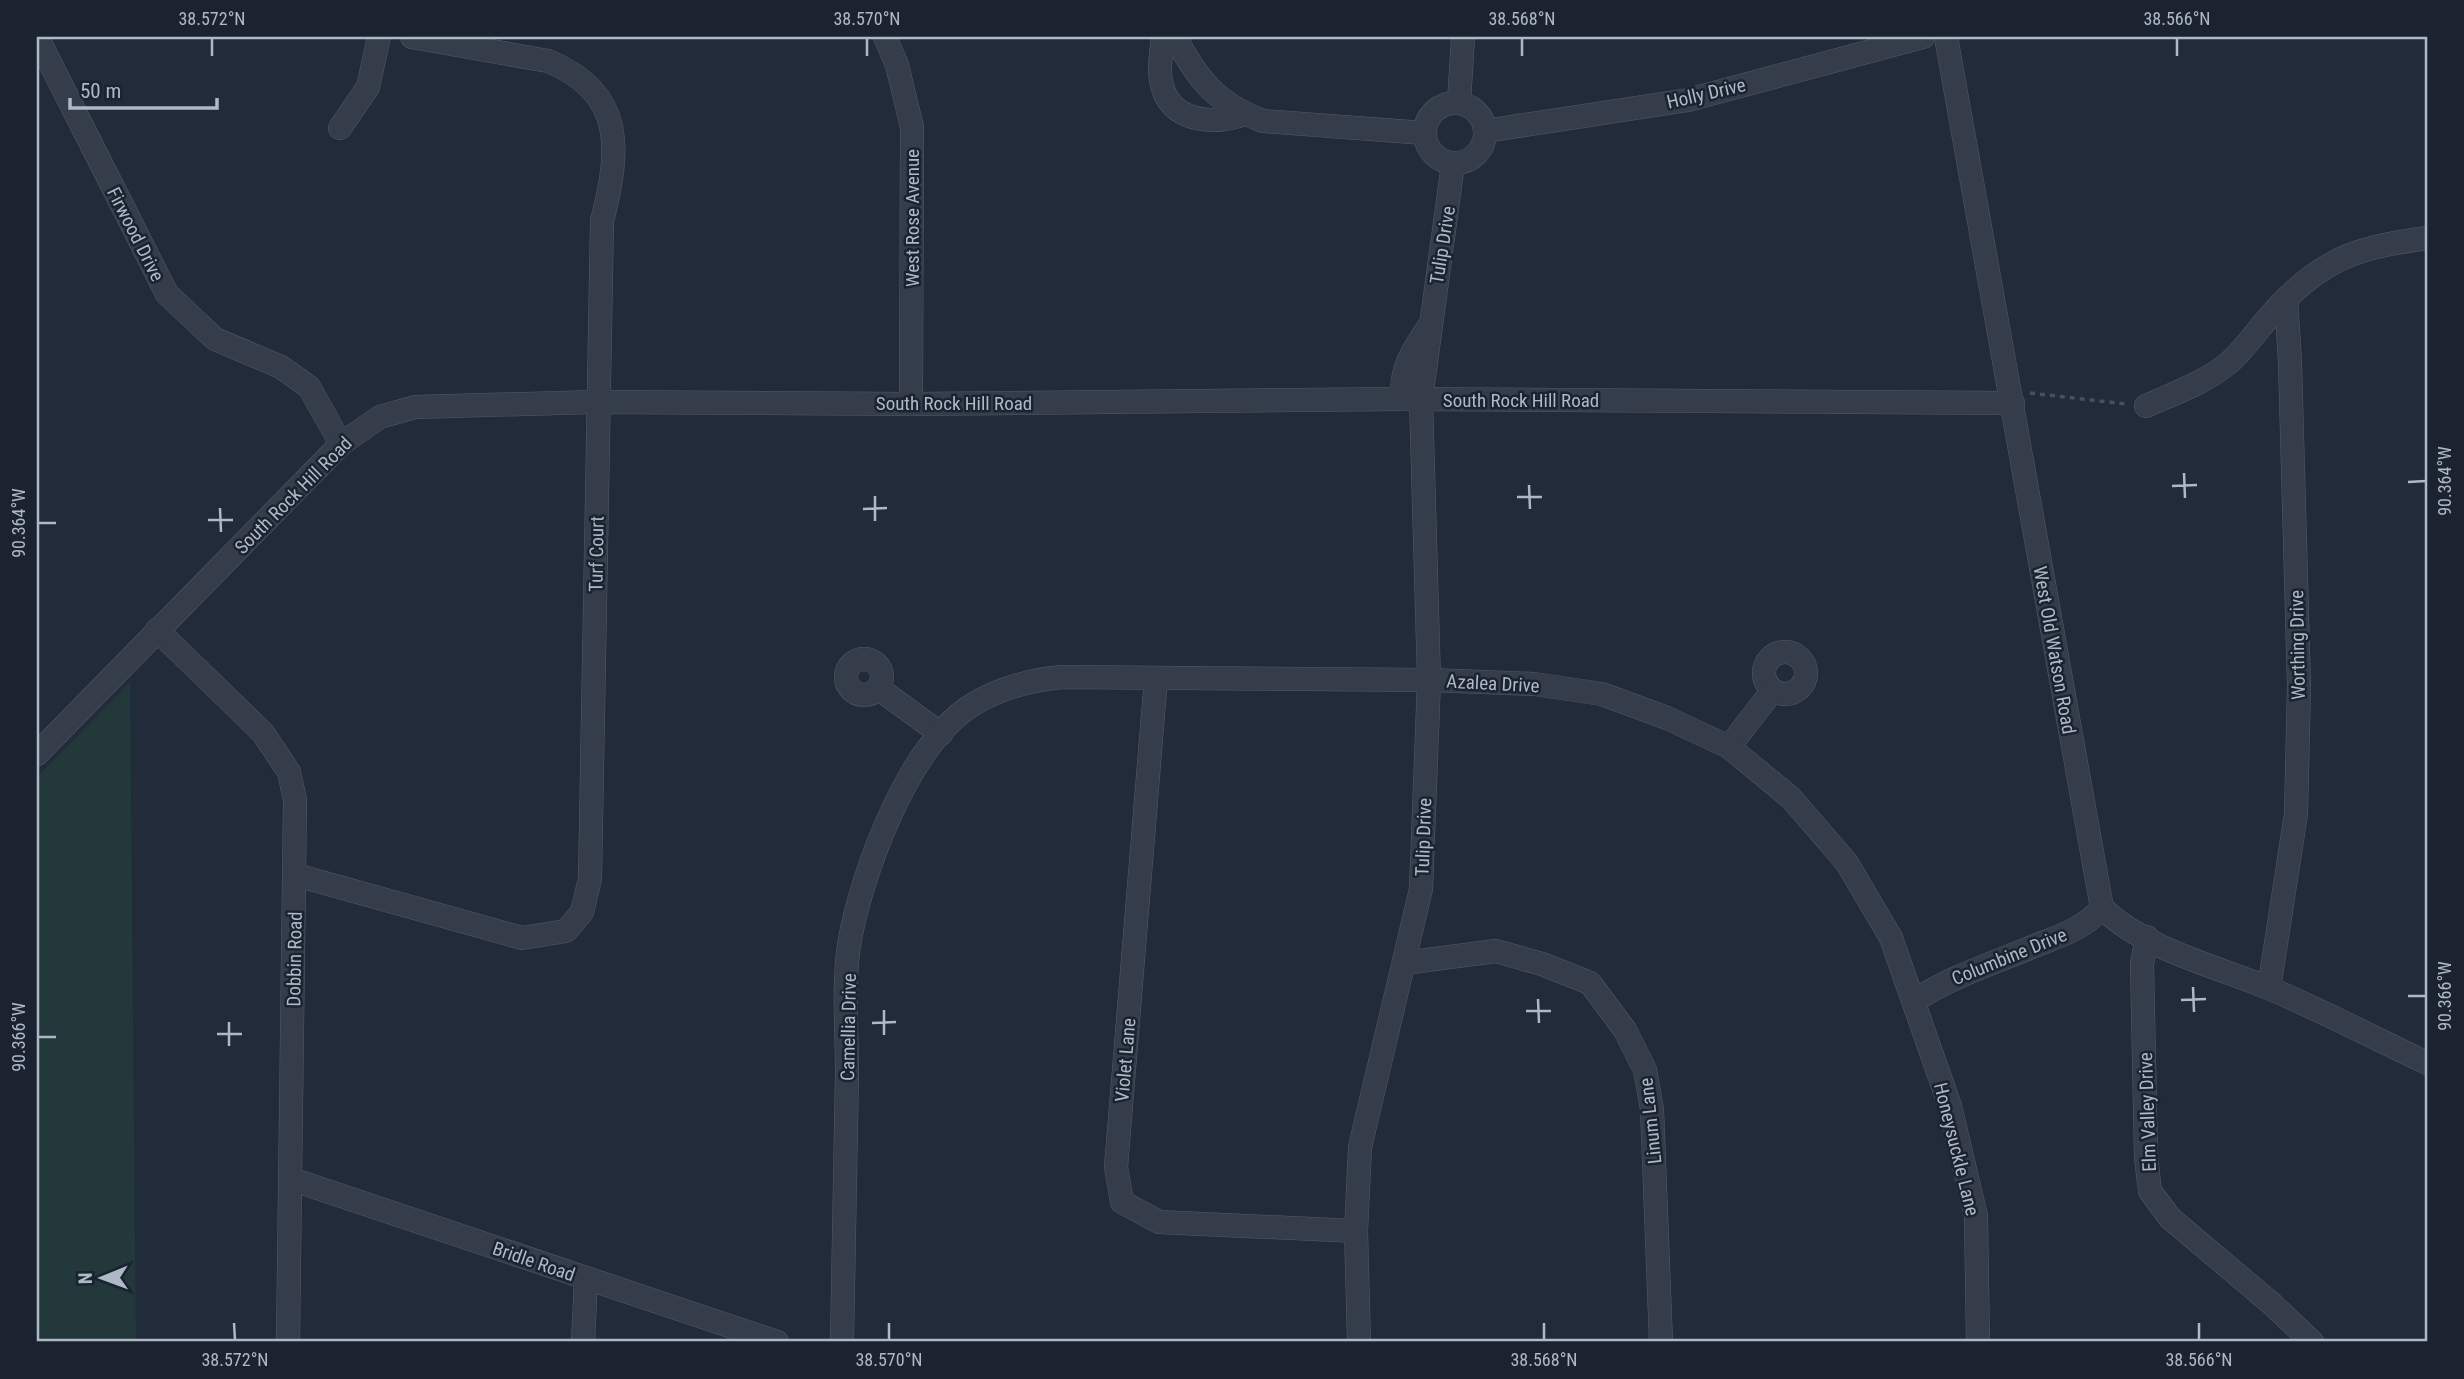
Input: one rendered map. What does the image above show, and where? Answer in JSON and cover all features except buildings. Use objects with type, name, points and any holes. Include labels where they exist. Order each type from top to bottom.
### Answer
[{"type":"street","name":"Firwood Drive","points":[[37,37],[167,294],[215,339],[281,367],[309,387],[341,444]]},
{"type":"street","points":[[340,128],[368,87],[379,37]]},
{"type":"street","name":"Turf Court","points":[[296,875],[522,938],[566,931],[582,912],[590,879],[602,221],[614,176],[613,130],[607,107],[588,84],[548,61],[412,37]]},
{"type":"street","name":"West Rose Avenue","points":[[885,37],[897,65],[912,127],[911,404]]},
{"type":"street","points":[[1163,37],[1162,83],[1177,109],[1192,118],[1209,121],[1245,114]]},
{"type":"street","points":[[1175,37],[1203,84],[1231,107],[1263,121],[1424,133]]},
{"type":"street","points":[[1459,103],[1462,37]]},
{"type":"street","name":"Holly Drive","points":[[1485,131],[1688,100],[1923,37]]},
{"type":"street","name":"West Old Watson Road","points":[[1946,37],[2102,908]]},
{"type":"street","points":[[1459,103],[1477,113],[1485,131],[1484,141],[1473,158],[1453,163],[1436,157],[1430,150],[1424,133],[1432,114],[1439,107],[1459,103]]},
{"type":"street","name":"Tulip Drive","points":[[1359,1342],[1356,1231],[1360,1147],[1421,889],[1429,680],[1411,399],[1427,369],[1429,326],[1446,232],[1453,163]]},
{"type":"street","points":[[2146,406],[2204,380],[2231,361],[2286,299],[2340,257],[2376,245],[2427,238]]},
{"type":"street","name":"Worthing Drive","points":[[2269,988],[2297,814],[2299,687],[2286,299]]},
{"type":"street","name":"South Rock Hill Road","points":[[37,754],[341,444],[380,417],[415,407],[599,402],[911,404],[2011,396]]},
{"type":"street","name":"Dobbin Road","points":[[157,630],[263,733],[289,772],[296,807],[288,1342]]},
{"type":"street","name":"Azalea Drive","points":[[941,734],[970,706],[1028,680],[1062,677],[1429,680],[1534,684],[1602,694],[1667,718],[1729,747],[1791,798],[1847,863],[1891,938],[1914,1002]]},
{"type":"street","name":"Violet Lane","points":[[1156,678],[1116,1167],[1122,1202],[1159,1222],[1356,1231]]},
{"type":"street","points":[[878,688],[941,734]]},
{"type":"street","points":[[1729,747],[1773,690]]},
{"type":"street","name":"Camellia Drive","points":[[842,1342],[849,948],[864,880],[908,779],[941,734]]},
{"type":"street","points":[[2102,908],[2118,923],[2147,937],[2269,988],[2427,1063]]},
{"type":"street","name":"Columbine Drive","points":[[1914,1002],[1938,985],[2073,931],[2094,918],[2102,908]]},
{"type":"street","name":"Elm Valley Drive","points":[[2147,937],[2142,964],[2146,1157],[2150,1191],[2170,1218],[2272,1304],[2312,1342]]},
{"type":"street","name":"Linum Lane","points":[[1404,963],[1496,951],[1542,964],[1590,983],[1625,1030],[1645,1070],[1652,1109],[1661,1342]]},
{"type":"street","name":"Honeysuckle Lane","points":[[1914,1002],[1950,1106],[1976,1216],[1978,1342]]},
{"type":"street","name":"Bridle Road","points":[[291,1179],[777,1342]]},
{"type":"street","points":[[583,1342],[586,1278]]},
{"type":"path","points":[[2011,396],[2146,406]]},
{"type":"green space","points":[[130,682],[136,1342],[37,1342],[37,777]]}]
